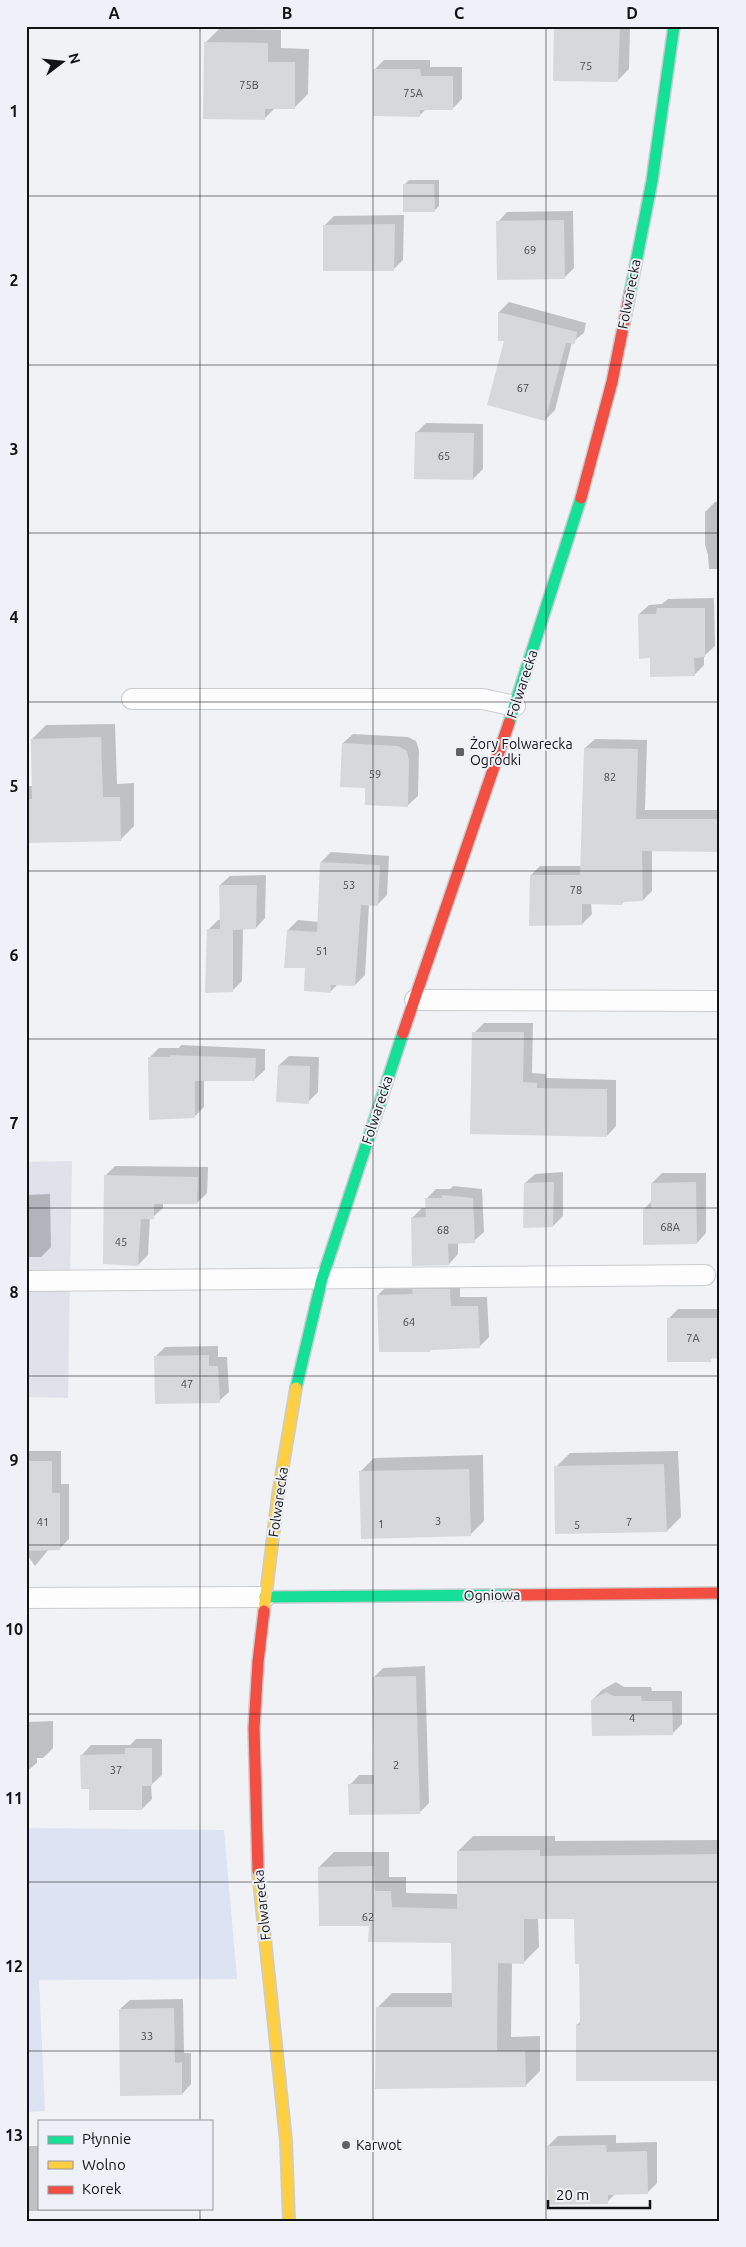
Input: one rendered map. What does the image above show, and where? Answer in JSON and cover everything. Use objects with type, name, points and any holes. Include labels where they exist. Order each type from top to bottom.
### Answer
[{"type":"street","name":"Folwarecka","points":[[289,2221],[286,2141],[257,1862],[254,1728],[265,1597],[278,1495],[300,1366],[322,1279],[515,706],[579,505],[612,382],[652,181],[674,26]]},
{"type":"street","name":"Ogniowa","points":[[265,1597],[720,1593]]},
{"type":"lane","points":[[132,699],[483,699],[515,706]]},
{"type":"lane","points":[[415,1000],[720,1001]]},
{"type":"lane","points":[[26,1282],[705,1275]]},
{"type":"lane","points":[[26,1598],[265,1597]]},
{"type":"shaded area","points":[[72,1161],[68,1398],[26,1397],[26,1162]]},
{"type":"shaded area","points":[[26,1828],[224,1830],[237,1979],[39,1980],[45,2111],[26,2112]]},
{"type":"building","points":[[554,26],[620,26],[618,82],[553,81]]},
{"type":"building","points":[[204,42],[268,43],[268,62],[295,62],[295,109],[265,109],[265,120],[203,119]]},
{"type":"building","points":[[373,69],[420,69],[421,76],[453,76],[453,110],[420,110],[420,117],[373,116]]},
{"type":"building","points":[[403,184],[434,184],[435,212],[403,212]]},
{"type":"building","points":[[564,220],[565,279],[497,280],[496,221]]},
{"type":"building","points":[[395,224],[394,271],[323,271],[323,225]]},
{"type":"building","points":[[498,312],[577,332],[575,344],[566,343],[545,421],[487,405],[504,341],[498,341]]},
{"type":"building","points":[[415,432],[474,433],[473,480],[414,479]]},
{"type":"building","points":[[657,608],[705,608],[705,657],[694,658],[695,676],[650,677],[650,658],[639,659],[638,614],[656,614]]},
{"type":"building","points":[[101,737],[103,797],[120,797],[121,841],[26,843],[26,799],[32,799],[31,739]]},
{"type":"building","points":[[342,743],[398,746],[407,751],[409,761],[408,807],[365,805],[365,788],[340,787]]},
{"type":"building","points":[[584,748],[638,749],[636,819],[720,819],[720,852],[642,851],[643,901],[622,902],[622,905],[582,904],[582,925],[529,926],[530,875],[580,875]]},
{"type":"building","points":[[320,862],[380,865],[378,906],[361,905],[355,986],[331,985],[331,993],[304,991],[305,968],[284,968],[287,930],[317,932]]},
{"type":"building","points":[[219,885],[257,885],[256,929],[233,930],[233,992],[205,993],[207,929],[220,929]]},
{"type":"building","points":[[472,1032],[524,1032],[523,1082],[537,1083],[537,1088],[607,1089],[607,1137],[470,1134]]},
{"type":"building","points":[[170,1055],[256,1058],[255,1081],[195,1081],[195,1118],[149,1120],[148,1057],[170,1057]]},
{"type":"building","points":[[278,1065],[310,1066],[309,1104],[276,1102]]},
{"type":"building","points":[[104,1175],[198,1177],[197,1204],[154,1204],[154,1219],[141,1219],[138,1266],[103,1264]]},
{"type":"building","points":[[554,1182],[553,1227],[523,1228],[524,1183]]},
{"type":"building","points":[[696,1182],[697,1244],[643,1245],[643,1209],[651,1208],[651,1183]]},
{"type":"building","points":[[442,1195],[473,1198],[475,1243],[448,1244],[449,1265],[412,1266],[411,1218],[426,1217],[425,1198],[442,1198]]},
{"type":"building","points":[[412,1289],[450,1289],[451,1306],[478,1306],[480,1348],[430,1350],[430,1352],[379,1352],[377,1295],[413,1294]]},
{"type":"building","points":[[667,1318],[720,1318],[720,1359],[711,1358],[711,1362],[667,1362]]},
{"type":"building","points":[[209,1355],[209,1366],[218,1366],[220,1403],[155,1404],[154,1356]]},
{"type":"building","points":[[26,1461],[52,1461],[52,1493],[60,1493],[60,1550],[26,1551]]},
{"type":"building","points":[[664,1464],[667,1532],[555,1534],[554,1466]]},
{"type":"building","points":[[469,1469],[471,1536],[361,1539],[359,1471]]},
{"type":"building","points":[[416,1676],[420,1814],[349,1815],[348,1784],[374,1784],[372,1677]]},
{"type":"building","points":[[606,1692],[614,1696],[641,1696],[642,1701],[672,1701],[673,1735],[592,1736],[591,1700]]},
{"type":"building","points":[[125,1748],[152,1748],[152,1786],[142,1786],[142,1810],[89,1810],[89,1789],[81,1789],[80,1755],[125,1754]]},
{"type":"building","points":[[540,1850],[540,1856],[720,1854],[720,2081],[576,2081],[576,2024],[580,2025],[579,1964],[575,1964],[574,1919],[524,1919],[524,1964],[498,1963],[497,2051],[525,2051],[526,2087],[375,2089],[376,2007],[452,2007],[451,1943],[368,1942],[369,1926],[319,1926],[318,1867],[374,1866],[375,1891],[391,1891],[392,1907],[457,1909],[457,1851]]},
{"type":"building","points":[[174,2008],[175,2063],[182,2062],[182,2095],[120,2096],[119,2009]]},
{"type":"building","points":[[606,2145],[607,2152],[647,2151],[648,2194],[608,2195],[608,2204],[548,2205],[547,2146]]},
{"type":"traffic: fast","points":[[630,293],[652,181],[674,26]]},
{"type":"traffic: fast","points":[[509,723],[581,498]]},
{"type":"traffic: fast","points":[[296,1388],[322,1279],[403,1033]]},
{"type":"traffic: fast","points":[[265,1597],[512,1595]]},
{"type":"traffic: slow","points":[[264,1611],[278,1495],[296,1388]]},
{"type":"traffic: slow","points":[[258,1871],[286,2141],[289,2221]]},
{"type":"traffic: jam","points":[[581,498],[612,382],[630,293]]},
{"type":"traffic: jam","points":[[403,1033],[509,723]]},
{"type":"traffic: jam","points":[[512,1595],[720,1593]]},
{"type":"traffic: jam","points":[[258,1871],[254,1728],[258,1662],[264,1611]]},
{"type":"place","name":"Żory Folwarecka Ogródki","points":[[460,752]]},
{"type":"place","name":"Karwot","points":[[346,2145]]}]
